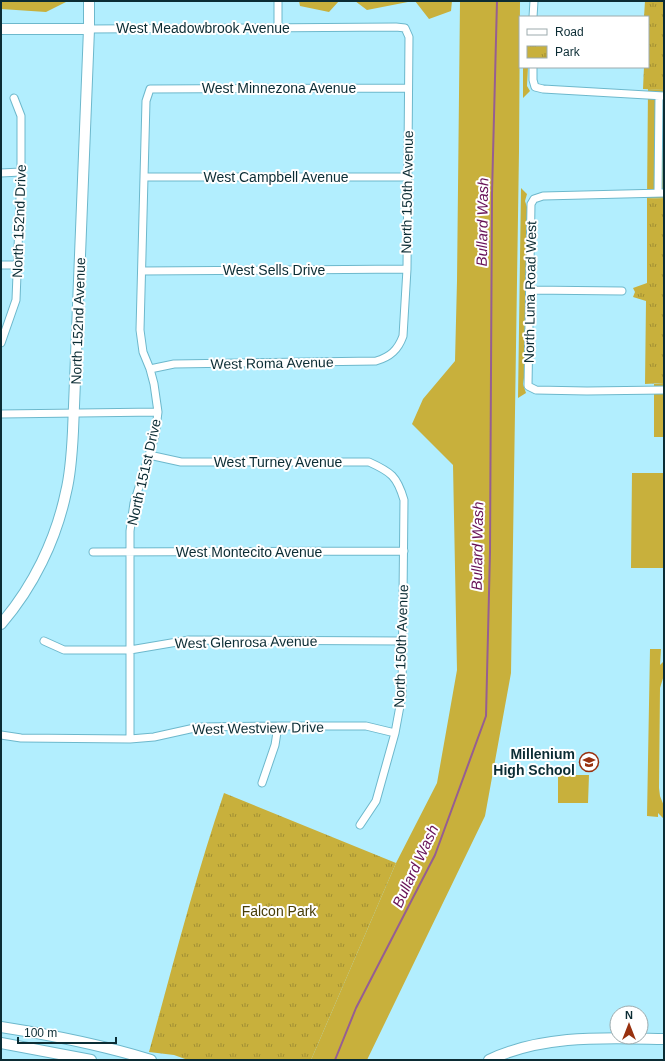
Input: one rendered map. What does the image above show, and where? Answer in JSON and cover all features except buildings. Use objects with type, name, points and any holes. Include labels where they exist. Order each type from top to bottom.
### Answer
[{"type":"street","name":"North 152nd Avenue","points":[[1,624],[35,575],[47,551],[60,518],[69,478],[74,413],[89,1]]},
{"type":"street","points":[[278,1],[278,28]]},
{"type":"street","points":[[534,1],[534,16]]},
{"type":"street","name":"West Meadowbrook Avenue","points":[[1,29],[405,28]]},
{"type":"street","name":"North 150th Avenue","points":[[392,354],[401,343],[403,336],[407,269],[409,37],[405,28]]},
{"type":"street","points":[[533,68],[533,80],[535,87],[543,89],[662,96],[661,193]]},
{"type":"street","name":"West Minnezona Avenue","points":[[150,89],[408,88]]},
{"type":"street","name":"North 151st Drive","points":[[130,739],[130,531],[134,503],[155,436],[158,412],[150,370],[143,352],[140,330],[146,101],[150,89]]},
{"type":"street","name":"North 152nd Drive","points":[[1,343],[16,300],[18,265],[21,116],[14,98]]},
{"type":"street","points":[[1,173],[21,172]]},
{"type":"street","name":"West Campbell Avenue","points":[[144,176],[408,177]]},
{"type":"street","name":"North Luna Road West","points":[[661,193],[543,196],[534,199],[531,204],[528,386],[536,390],[664,390]]},
{"type":"street","points":[[1,265],[18,265]]},
{"type":"street","name":"West Sells Drive","points":[[142,271],[407,269]]},
{"type":"street","points":[[530,290],[622,291]]},
{"type":"street","name":"West Roma Avenue","points":[[150,370],[174,364],[376,361],[385,359],[392,354]]},
{"type":"street","points":[[1,414],[158,412]]},
{"type":"street","name":"West Turney Avenue","points":[[149,455],[181,462],[369,462],[387,470],[400,485]]},
{"type":"street","name":"North 150th Avenue","points":[[360,825],[376,800],[395,733],[402,695],[404,500],[400,485]]},
{"type":"street","name":"West Montecito Avenue","points":[[93,552],[404,551]]},
{"type":"street","name":"West Glenrosa Avenue","points":[[44,641],[64,650],[130,650],[189,640],[403,641]]},
{"type":"street","points":[[262,783],[276,745],[278,726]]},
{"type":"street","name":"West Westview Drive","points":[[1,735],[21,738],[130,739],[154,738],[199,727],[278,726],[366,726],[395,733]]},
{"type":"street","points":[[1,1027],[86,1043],[151,1060]]},
{"type":"street","points":[[490,1060],[519,1049],[577,1038],[664,1039]]},
{"type":"street","points":[[1,1043],[91,1060]]},
{"type":"green space","points":[[1,1],[68,1],[46,12],[1,9]]},
{"type":"green space","points":[[299,1],[339,1],[329,12],[300,6]]},
{"type":"green space","points":[[355,1],[413,1],[367,10]]},
{"type":"green space","points":[[415,1],[452,1],[451,11],[429,19]]},
{"type":"green space","points":[[460,1],[520,1],[511,673],[485,816],[367,1060],[311,1060],[396,863],[437,783],[457,670],[453,465],[412,424],[423,399],[455,361]]},
{"type":"green space","points":[[645,1],[664,1],[664,90],[643,89],[644,68],[649,68],[649,16],[644,16]]},
{"type":"green space","points":[[523,68],[528,68],[527,86],[530,91],[523,98]]},
{"type":"green space","points":[[648,89],[664,90],[664,198],[647,199]]},
{"type":"green space","points":[[521,188],[527,194],[525,201],[527,207],[523,384],[526,393],[518,398]]},
{"type":"green space","points":[[664,198],[664,383],[645,384],[646,301],[633,297],[635,292],[633,288],[647,283],[647,199]]},
{"type":"green space","points":[[664,383],[664,437],[654,437],[654,384]]},
{"type":"green space","points":[[632,473],[664,473],[664,568],[631,568]]},
{"type":"green space","points":[[650,649],[661,649],[660,665],[664,661],[664,675],[660,688],[659,788],[664,806],[664,819],[658,813],[658,817],[647,816]]},
{"type":"green space","points":[[558,775],[589,775],[588,803],[558,803]]},
{"type":"green space","name":"Falcon Park","points":[[224,793],[396,863],[311,1060],[188,1060],[174,1055],[149,1052],[194,889]]},
{"type":"waterway","name":"Bullard Wash","points":[[335,1060],[356,1008],[435,855],[486,716],[490,552],[492,193],[497,1]]},
{"type":"place","name":"Millenium High School","points":[[589,762]]}]
